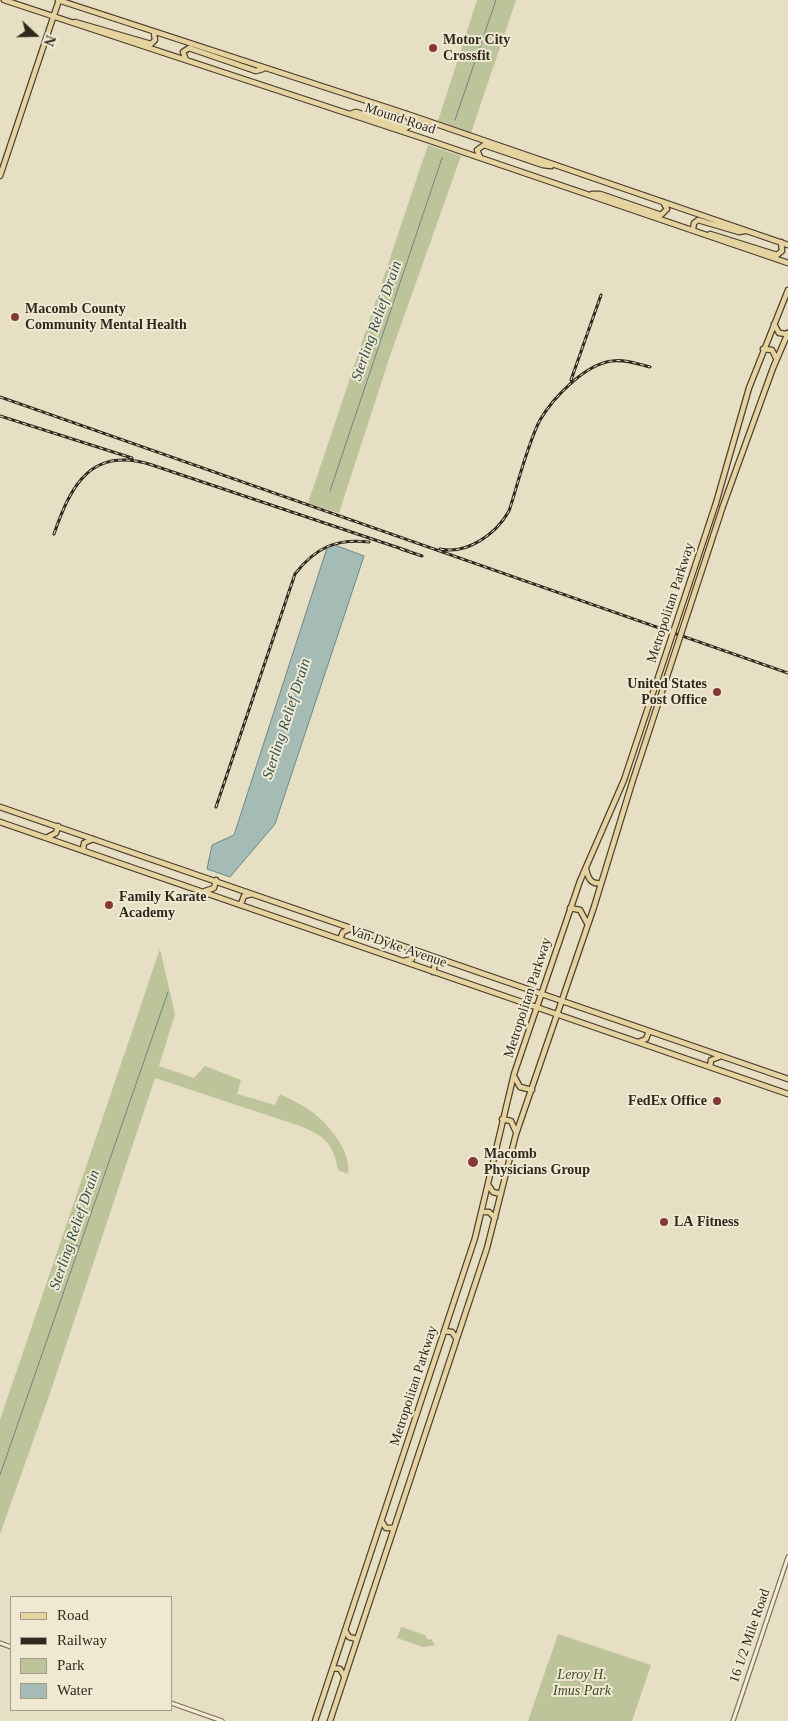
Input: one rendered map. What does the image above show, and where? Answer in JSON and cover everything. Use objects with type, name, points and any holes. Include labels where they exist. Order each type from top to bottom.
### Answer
[{"type":"main road","name":"Mound Road","points":[[4,0],[350,114],[788,263]]},
{"type":"main road","name":"Mound Road","points":[[59,0],[154,33],[407,114],[788,245]]},
{"type":"main road","points":[[0,176],[59,0]]},
{"type":"main road","points":[[69,22],[82,22],[151,44],[155,40],[154,33]]},
{"type":"main road","points":[[186,61],[182,56],[183,52],[189,48],[256,71],[265,68]]},
{"type":"main road","points":[[350,114],[356,112],[406,128],[411,124],[407,114]]},
{"type":"main road","points":[[480,158],[477,150],[484,146],[543,166],[558,166]]},
{"type":"main road","points":[[588,194],[600,194],[661,215],[666,209],[663,202]]},
{"type":"main road","points":[[693,230],[694,223],[698,220],[739,232],[746,230]]},
{"type":"main road","points":[[704,233],[715,234],[777,255],[782,251],[781,242]]},
{"type":"main road","name":"Metropolitan Parkway","points":[[315,1721],[482,1212],[502,1119],[514,1074],[570,908],[624,780],[716,503],[737,424],[763,350],[788,290]]},
{"type":"main road","points":[[774,324],[779,333],[788,334]]},
{"type":"main road","name":"Metropolitan Parkway","points":[[330,1721],[495,1218],[516,1134],[588,925],[632,783],[723,506],[776,359],[788,334]]},
{"type":"main road","points":[[763,350],[772,350],[776,359]]},
{"type":"main road","name":"Van Dyke Avenue","points":[[0,806],[788,1079]]},
{"type":"main road","name":"Van Dyke Avenue","points":[[0,822],[788,1094]]},
{"type":"main road","points":[[47,837],[56,834],[58,826]]},
{"type":"main road","points":[[83,850],[84,842],[94,838]]},
{"type":"main road","points":[[586,868],[590,881],[601,883]]},
{"type":"main road","points":[[204,891],[214,888],[216,880]]},
{"type":"main road","points":[[241,904],[244,896],[254,894]]},
{"type":"main road","points":[[570,908],[580,910],[588,925]]},
{"type":"main road","points":[[340,939],[344,931],[354,929]]},
{"type":"main road","points":[[402,961],[412,959],[415,950]]},
{"type":"main road","points":[[433,972],[435,964],[448,962]]},
{"type":"main road","points":[[637,1042],[646,1039],[649,1031]]},
{"type":"main road","points":[[710,1067],[713,1058],[723,1056]]},
{"type":"main road","points":[[514,1074],[520,1087],[532,1090]]},
{"type":"main road","points":[[502,1119],[511,1121],[516,1134]]},
{"type":"main road","points":[[488,1184],[493,1192],[501,1194]]},
{"type":"main road","points":[[482,1212],[489,1212],[495,1218]]},
{"type":"main road","points":[[444,1331],[452,1332],[456,1340]]},
{"type":"main road","points":[[381,1521],[386,1528],[394,1528]]},
{"type":"main road","points":[[345,1630],[349,1637],[357,1639]]},
{"type":"main road","points":[[333,1668],[340,1669],[345,1677]]},
{"type":"street","name":"16 1/2 Mile Road","points":[[733,1721],[788,1557]]},
{"type":"street","points":[[172,1703],[222,1721]]},
{"type":"green space","points":[[477,0],[516,0],[471,133],[438,121]]},
{"type":"green space","name":"Sterling Relief Drain","points":[[428,145],[461,156],[391,353],[339,513],[308,503]]},
{"type":"green space","name":"Sterling Relief Drain","points":[[160,949],[175,1014],[159,1066],[194,1078],[205,1066],[241,1080],[237,1094],[275,1105],[280,1094],[308,1109],[330,1129],[342,1146],[346,1155],[348,1174],[338,1170],[330,1146],[315,1133],[300,1126],[155,1078],[48,1399],[0,1534],[0,1420]]},
{"type":"green space","points":[[401,1627],[425,1635],[435,1645],[423,1647],[397,1638]]},
{"type":"green space","name":"Leroy H. Imus Park","points":[[558,1634],[651,1665],[632,1721],[528,1721]]},
{"type":"water","points":[[335,545],[364,556],[275,824],[230,877],[207,869],[212,845],[234,835],[327,548]]},
{"type":"waterway","name":"Sterling Relief Drain","points":[[455,120],[496,0]]},
{"type":"waterway","name":"Sterling Relief Drain","points":[[330,491],[442,158]]},
{"type":"waterway","name":"Sterling Relief Drain","points":[[0,1475],[168,992]]},
{"type":"waterway","points":[[65,1242],[79,1246]]},
{"type":"railway","points":[[571,380],[601,295]]},
{"type":"railway","points":[[440,549],[450,550],[470,546],[489,535],[497,527],[509,511],[527,453],[540,420],[561,392],[571,383],[591,368],[602,363],[627,361],[650,367]]},
{"type":"railway","points":[[0,397],[788,673]]},
{"type":"railway","points":[[0,416],[132,458]]},
{"type":"railway","points":[[54,534],[68,499],[87,474],[99,465],[114,461],[131,460],[152,465],[408,551]]},
{"type":"railway","points":[[216,807],[295,574],[310,557],[327,547],[346,542],[369,542]]},
{"type":"railway","points":[[401,549],[422,556]]},
{"type":"place","name":"Motor City Crossfit","points":[[433,48]]},
{"type":"place","name":"Macomb County Community Mental Health","points":[[15,317]]},
{"type":"place","name":"United States Post Office","points":[[717,692]]},
{"type":"place","name":"Family Karate Academy","points":[[109,905]]},
{"type":"place","name":"FedEx Office","points":[[717,1101]]},
{"type":"place","name":"Macomb Physicians Group","points":[[473,1162]]},
{"type":"place","name":"LA Fitness","points":[[664,1222]]}]
